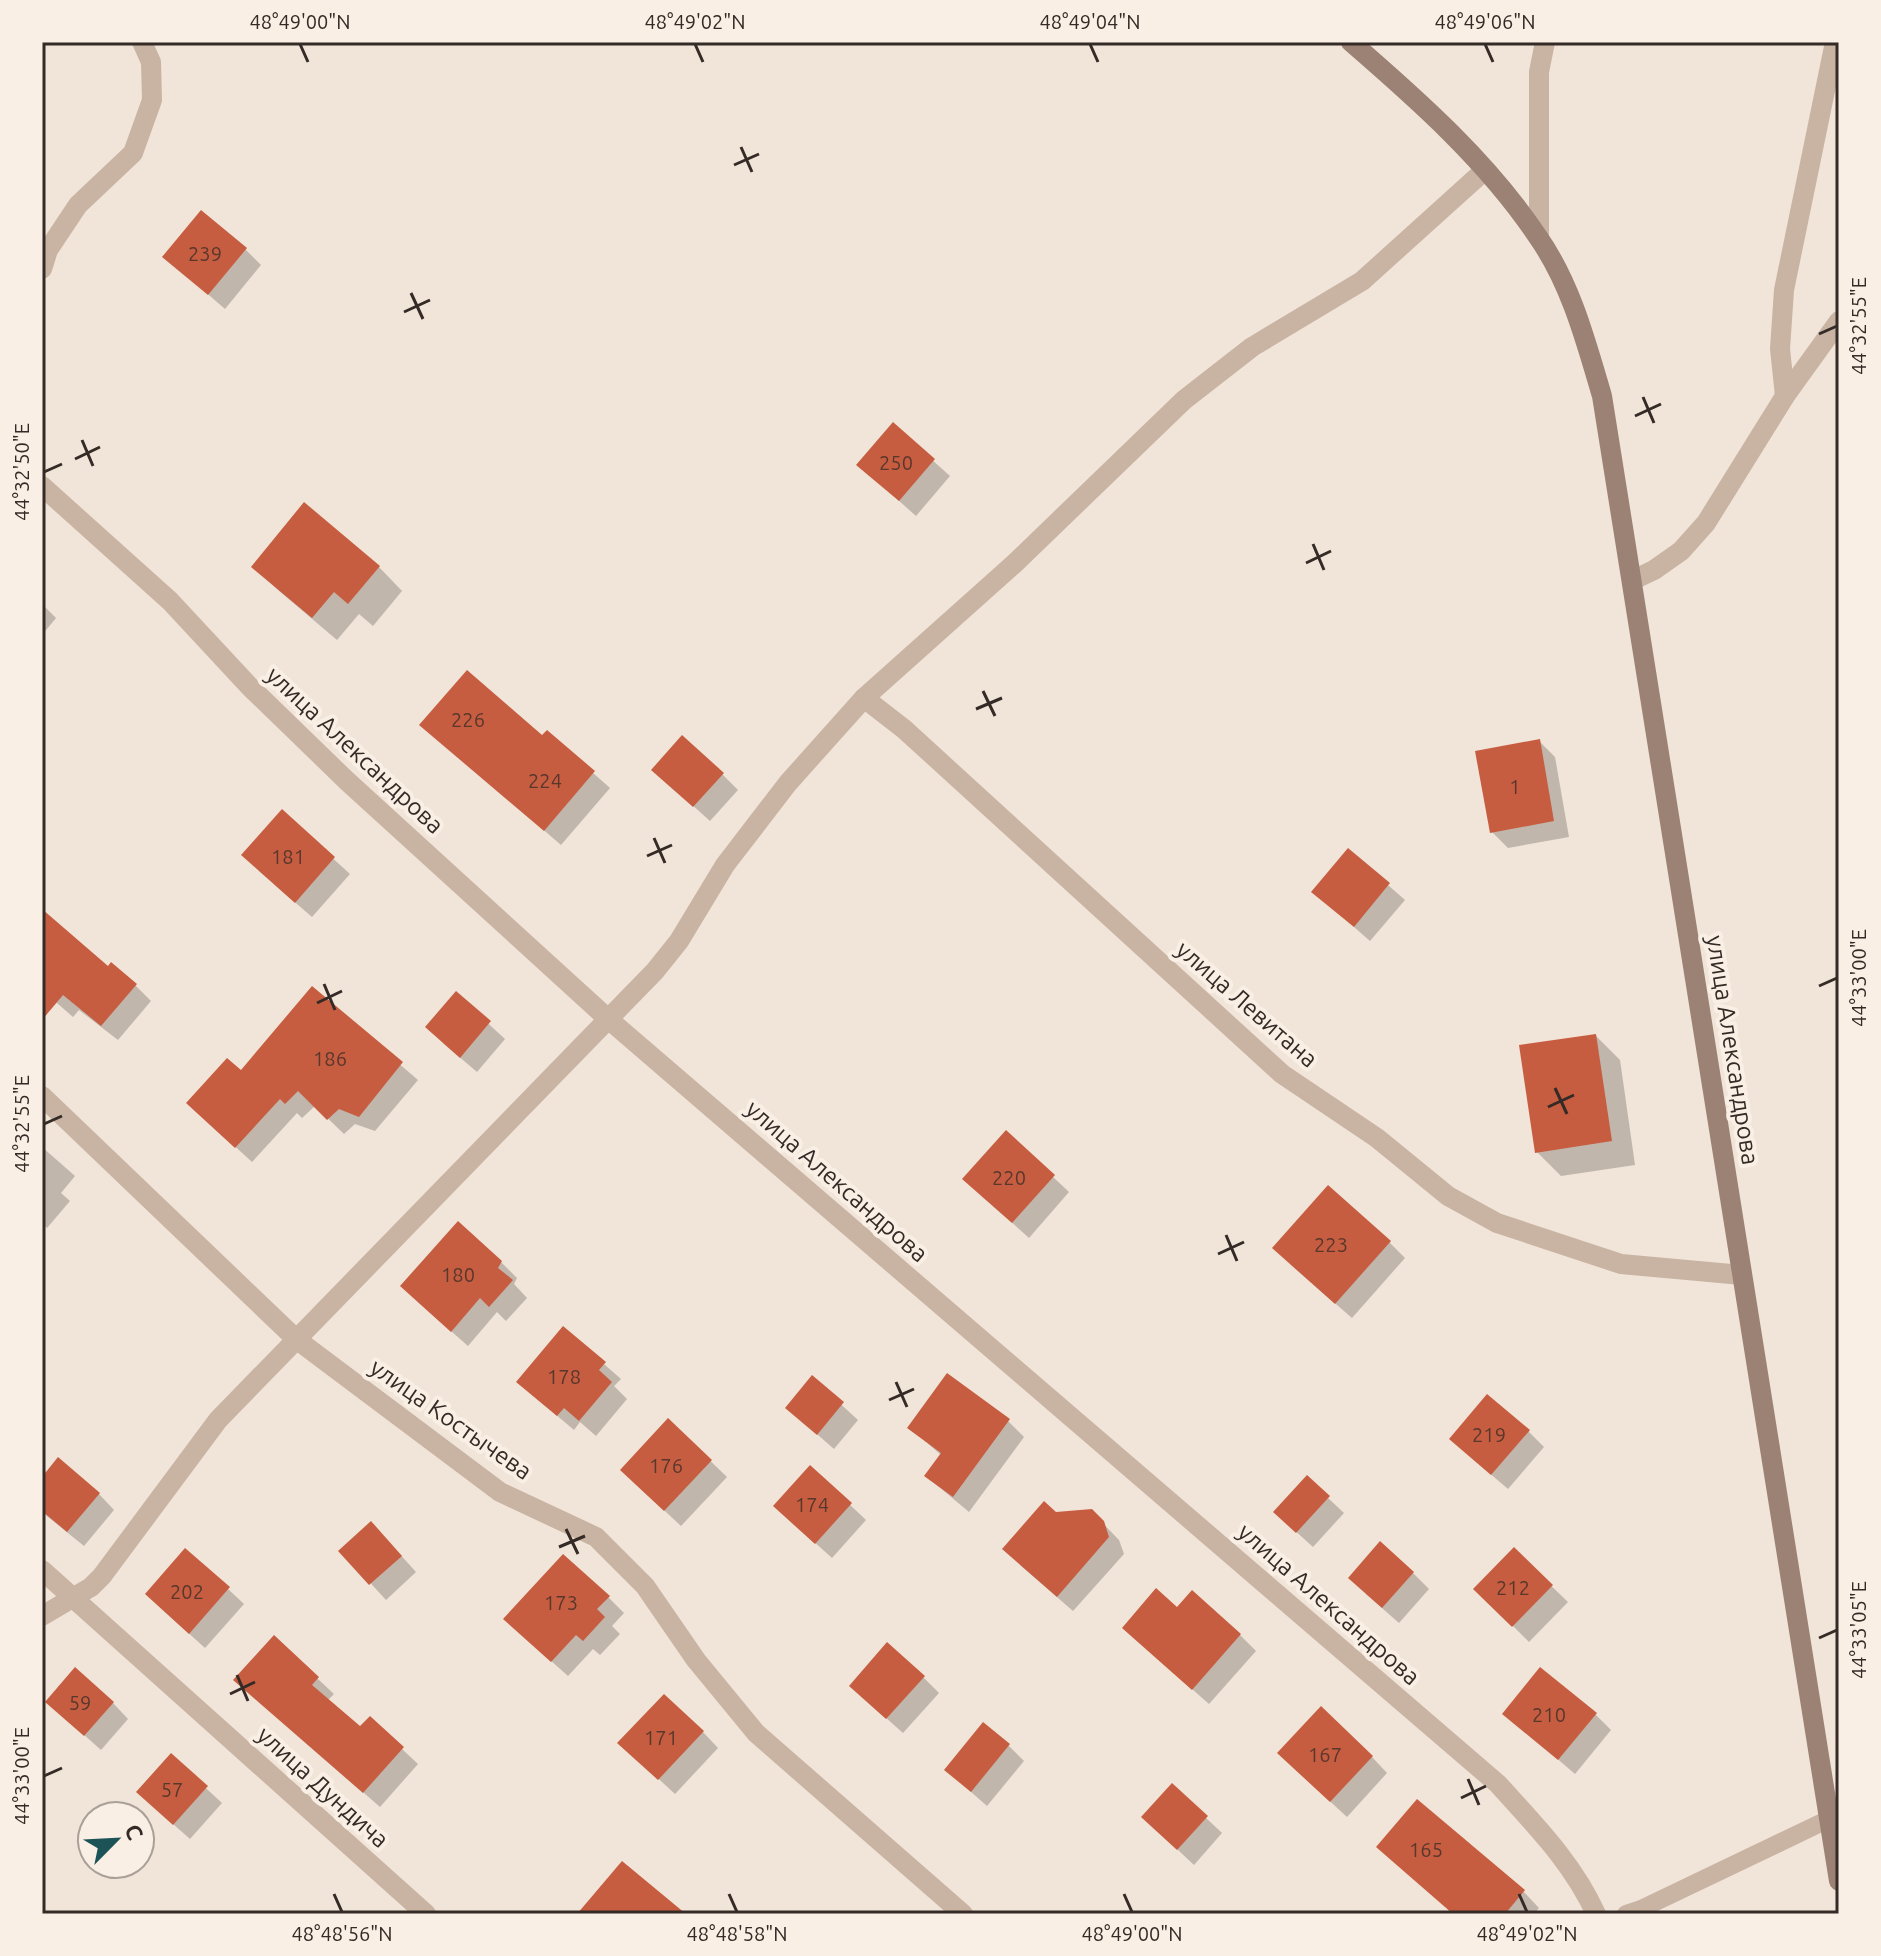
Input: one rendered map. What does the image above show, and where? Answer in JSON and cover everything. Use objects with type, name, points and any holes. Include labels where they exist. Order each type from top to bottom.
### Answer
[{"type":"street","points":[[42,269],[48,250],[78,205],[133,153],[152,100],[151,62],[142,42]]},
{"type":"street","name":"улица Александрова","points":[[1351,42],[1436,118],[1485,170],[1539,237],[1563,282],[1584,334],[1602,396],[1839,1881]]},
{"type":"street","points":[[1539,237],[1539,72],[1545,42]]},
{"type":"street","points":[[1785,396],[1780,349],[1784,290],[1835,42]]},
{"type":"street","points":[[42,1616],[102,1576],[218,1420],[655,971],[679,941],[725,865],[770,807],[864,698],[1014,564],[1184,400],[1252,347],[1362,281],[1485,170]]},
{"type":"street","points":[[1633,580],[1681,551],[1706,523],[1785,396],[1839,321]]},
{"type":"street","name":"улица Александрова","points":[[42,486],[170,601],[249,686],[347,781],[607,1018],[1498,1784],[1564,1858],[1596,1914]]},
{"type":"street","name":"улица Левитана","points":[[864,698],[904,729],[1282,1074],[1377,1138],[1448,1196],[1497,1223],[1621,1264],[1742,1275]]},
{"type":"street","name":"улица Костычева","points":[[42,1096],[296,1339],[500,1492],[596,1537],[645,1586],[696,1660],[756,1733],[963,1914]]},
{"type":"street","name":"улица Дундича","points":[[42,1570],[426,1914]]},
{"type":"lane","points":[[1626,1914],[1829,1819]]},
{"type":"building","points":[[201,210],[247,248],[208,295],[162,257]]},
{"type":"building","points":[[893,422],[935,459],[899,501],[856,465]]},
{"type":"building","points":[[304,502],[380,566],[348,604],[334,592],[312,618],[251,567]]},
{"type":"building","points":[[467,670],[542,735],[547,730],[595,771],[544,831],[419,725]]},
{"type":"building","points":[[682,735],[724,773],[693,807],[651,770]]},
{"type":"building","points":[[1540,739],[1554,821],[1490,833],[1475,751]]},
{"type":"building","points":[[282,809],[335,857],[295,903],[241,855]]},
{"type":"building","points":[[1348,848],[1390,883],[1354,927],[1311,892]]},
{"type":"building","points":[[42,909],[108,966],[111,962],[137,984],[101,1026],[63,995],[42,1020]]},
{"type":"building","points":[[312,986],[403,1062],[359,1117],[339,1109],[327,1120],[298,1091],[285,1104],[280,1099],[235,1148],[186,1103],[227,1058],[241,1070]]},
{"type":"building","points":[[456,991],[491,1021],[460,1058],[425,1027]]},
{"type":"building","points":[[1596,1034],[1612,1141],[1535,1153],[1519,1045]]},
{"type":"building","points":[[1006,1130],[1055,1175],[1012,1223],[962,1179]]},
{"type":"building","points":[[1328,1185],[1391,1241],[1335,1304],[1272,1248]]},
{"type":"building","points":[[458,1221],[502,1261],[498,1268],[513,1280],[489,1307],[480,1298],[451,1332],[400,1286]]},
{"type":"building","points":[[563,1326],[606,1362],[599,1370],[612,1382],[579,1421],[564,1408],[557,1416],[516,1382]]},
{"type":"building","points":[[947,1373],[1010,1419],[953,1497],[924,1476],[941,1453],[907,1428]]},
{"type":"building","points":[[812,1375],[844,1402],[817,1435],[785,1408]]},
{"type":"building","points":[[1487,1394],[1530,1430],[1491,1475],[1449,1439]]},
{"type":"building","points":[[668,1418],[712,1460],[664,1511],[620,1470]]},
{"type":"building","points":[[58,1457],[100,1493],[67,1532],[42,1511],[42,1477]]},
{"type":"building","points":[[810,1465],[852,1503],[815,1544],[773,1506]]},
{"type":"building","points":[[1307,1475],[1330,1496],[1296,1533],[1273,1512]]},
{"type":"building","points":[[1044,1501],[1056,1512],[1092,1509],[1104,1521],[1109,1537],[1057,1597],[1002,1549]]},
{"type":"building","points":[[371,1521],[402,1556],[369,1585],[338,1551]]},
{"type":"building","points":[[1380,1541],[1414,1572],[1382,1608],[1348,1578]]},
{"type":"building","points":[[1514,1547],[1553,1585],[1512,1627],[1473,1589]]},
{"type":"building","points":[[185,1548],[230,1587],[189,1634],[145,1594]]},
{"type":"building","points":[[563,1554],[610,1596],[597,1609],[605,1617],[583,1641],[576,1635],[551,1662],[503,1619]]},
{"type":"building","points":[[1156,1588],[1177,1607],[1192,1590],[1241,1634],[1192,1690],[1122,1628]]},
{"type":"building","points":[[274,1635],[319,1677],[312,1685],[360,1726],[370,1716],[404,1747],[363,1793],[233,1680]]},
{"type":"building","points":[[887,1642],[925,1676],[886,1719],[849,1686]]},
{"type":"building","points":[[75,1667],[114,1702],[84,1736],[45,1702]]},
{"type":"building","points":[[1540,1667],[1597,1713],[1558,1760],[1502,1714]]},
{"type":"building","points":[[664,1694],[704,1731],[658,1780],[617,1743]]},
{"type":"building","points":[[1321,1706],[1373,1756],[1330,1802],[1277,1753]]},
{"type":"building","points":[[983,1722],[1010,1744],[971,1792],[944,1770]]},
{"type":"building","points":[[171,1753],[208,1786],[173,1825],[156,1810],[156,1800],[145,1800],[136,1792]]},
{"type":"building","points":[[1172,1783],[1208,1816],[1177,1850],[1141,1817]]},
{"type":"building","points":[[1417,1799],[1525,1890],[1505,1914],[1453,1914],[1376,1847]]},
{"type":"building","points":[[622,1861],[686,1914],[577,1914]]}]
